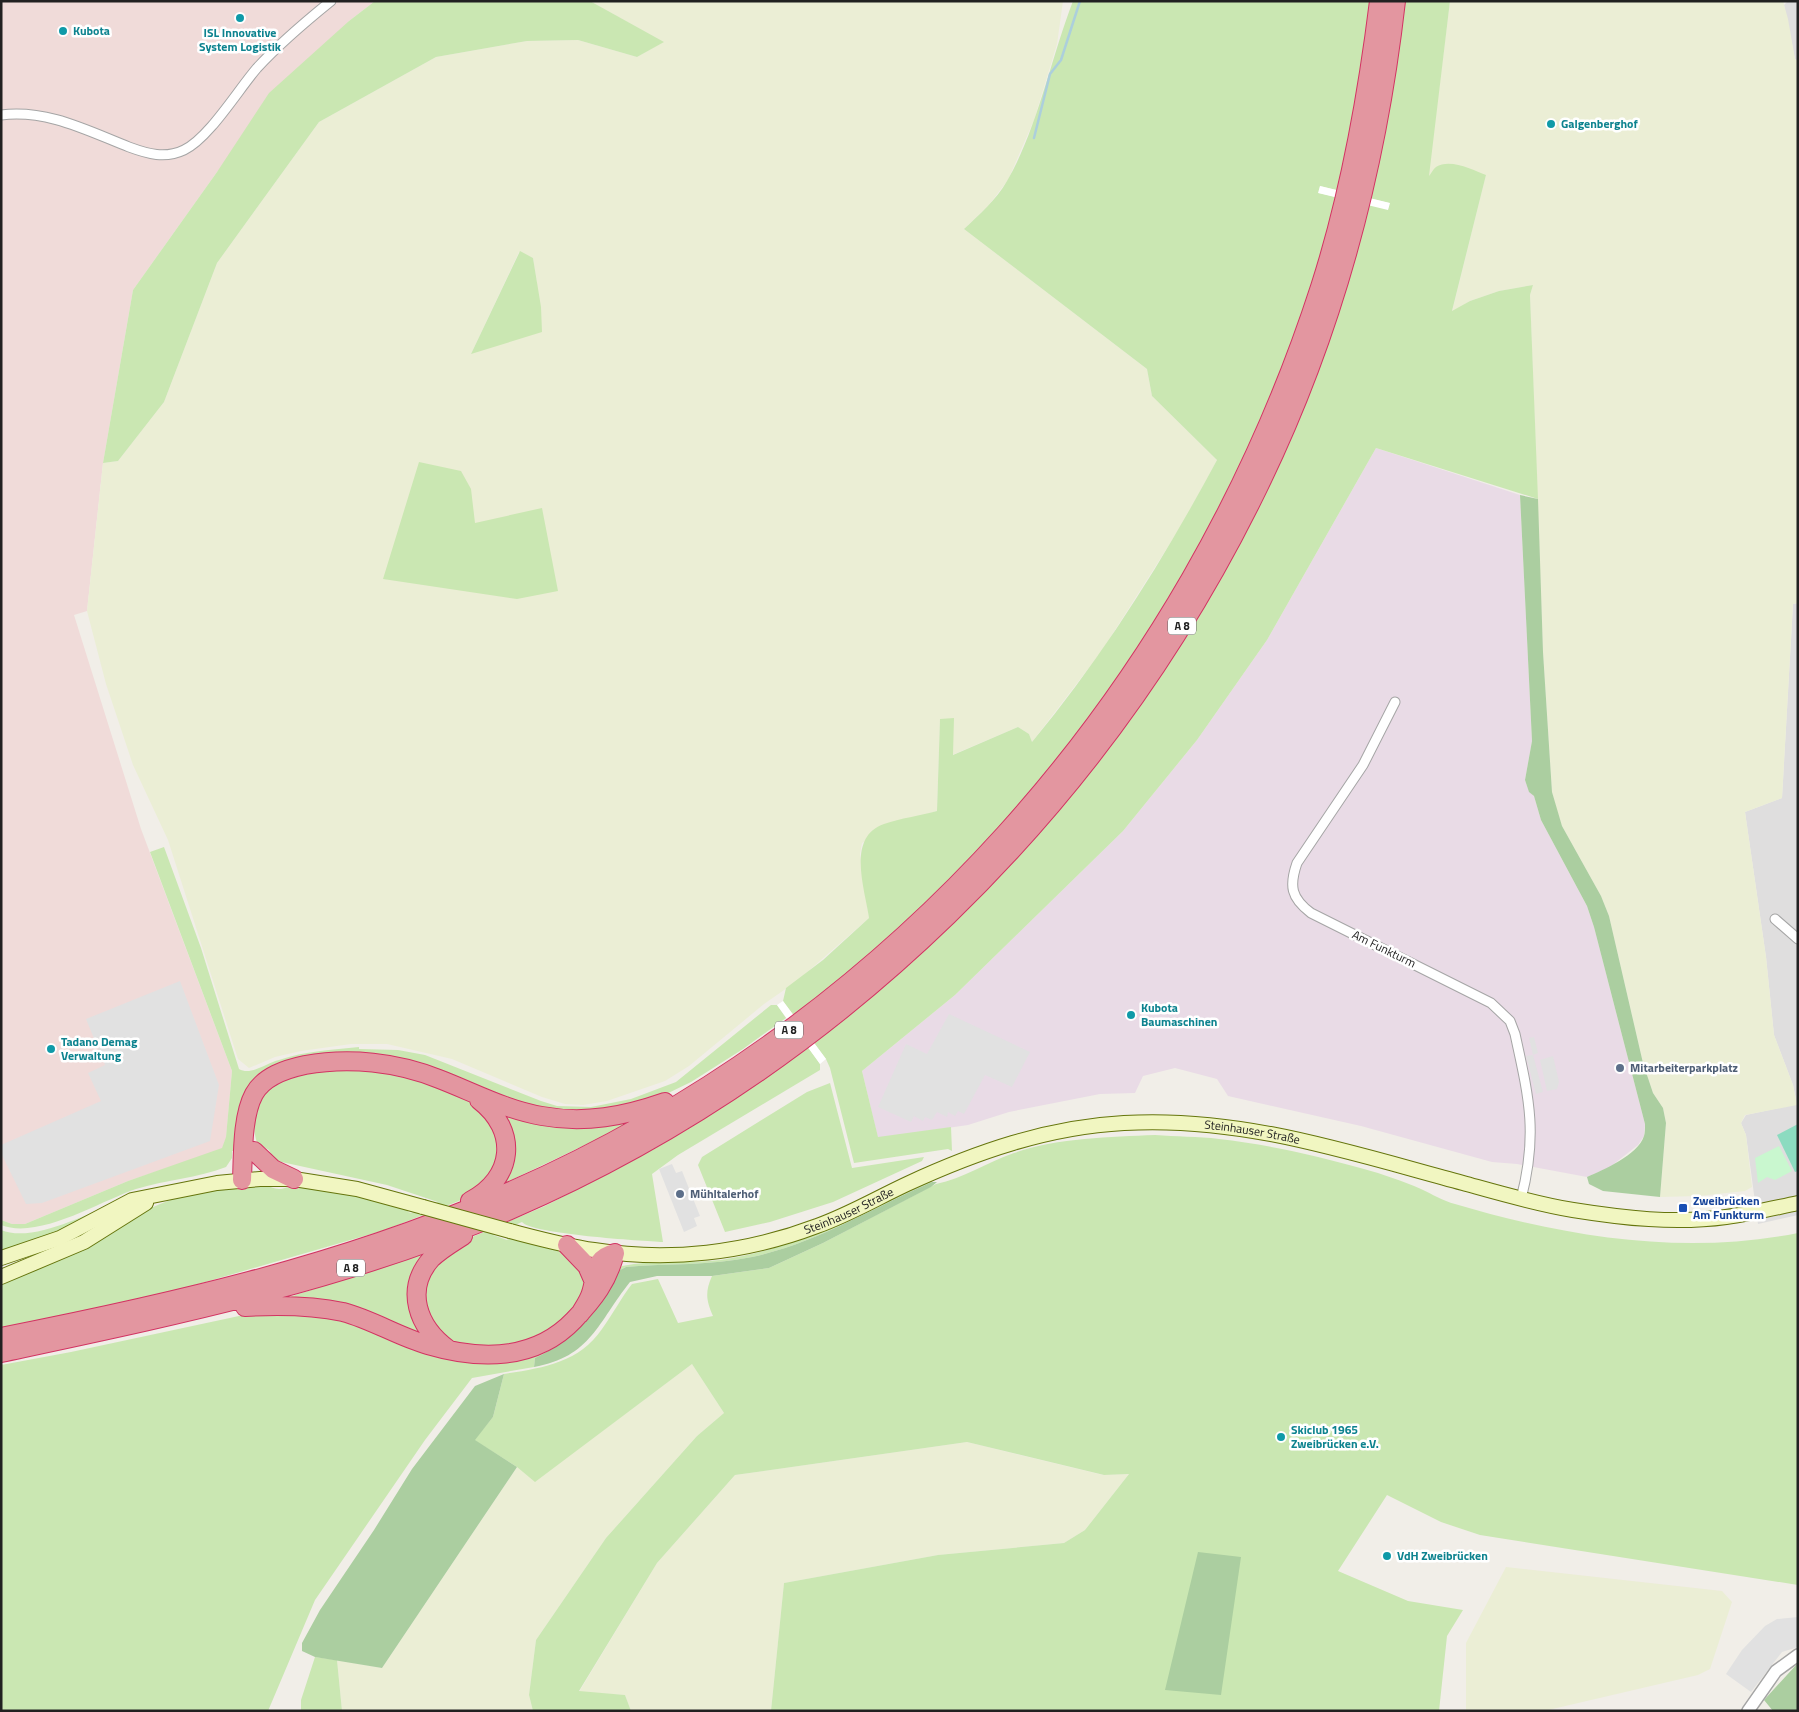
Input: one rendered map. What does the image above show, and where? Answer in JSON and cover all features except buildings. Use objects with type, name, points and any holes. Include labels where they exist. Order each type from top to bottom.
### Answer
[{"type":"highway","name":"A 8","points":[[1,1337],[125,1312],[206,1293],[346,1253],[422,1227],[494,1199],[615,1140],[703,1089],[756,1053],[840,990],[914,927],[1004,836],[1078,749],[1163,627],[1195,574],[1243,482],[1285,384],[1321,285],[1354,158],[1367,93],[1379,1]]},
{"type":"highway","name":"A 8","points":[[1,1353],[207,1309],[294,1286],[404,1252],[563,1186],[638,1147],[720,1098],[837,1014],[882,977],[968,896],[1046,812],[1099,748],[1176,636],[1209,581],[1259,486],[1302,387],[1335,293],[1363,191],[1384,90],[1396,1]]},
{"type":"highway","points":[[242,1180],[247,1118],[253,1095],[267,1079],[285,1070],[314,1064],[346,1062],[391,1065],[424,1074],[469,1092],[541,1116],[587,1119],[644,1109],[703,1089]]},
{"type":"highway","points":[[422,1227],[481,1194],[494,1182],[505,1163],[506,1141],[502,1125],[487,1106],[469,1092]]},
{"type":"highway","points":[[242,1180],[253,1169],[254,1151],[247,1118]]},
{"type":"highway","points":[[254,1151],[273,1168],[294,1179]]},
{"type":"highway","points":[[450,1350],[431,1335],[420,1318],[416,1298],[418,1283],[423,1270],[436,1254],[492,1217]]},
{"type":"highway","points":[[567,1245],[587,1266],[594,1282]]},
{"type":"highway","points":[[207,1309],[278,1305],[326,1309],[356,1316],[428,1345],[483,1356],[511,1354],[530,1348],[558,1334],[580,1314],[603,1285],[615,1253]]},
{"type":"highway","points":[[580,1314],[590,1295],[598,1263],[606,1255],[615,1253]]},
{"type":"main road","name":"Steinhauser Straße","points":[[167,1193],[203,1185],[242,1180],[294,1179],[357,1189],[567,1245],[615,1253],[674,1256],[717,1252],[768,1242],[816,1227],[950,1165],[1008,1144],[1069,1129],[1126,1123],[1219,1124],[1268,1132],[1521,1199],[1607,1215],[1671,1220],[1728,1217],[1798,1203]]},
{"type":"main road","points":[[1,1258],[60,1238],[132,1200],[167,1193]]},
{"type":"main road","points":[[1,1277],[84,1242],[132,1210],[167,1193]]},
{"type":"street","points":[[1,115],[36,115],[65,122],[143,153],[170,155],[186,149],[200,139],[257,68],[285,40],[331,1]]},
{"type":"street","name":"Am Funkturm","points":[[1395,702],[1363,765],[1297,863],[1293,875],[1294,896],[1311,913],[1491,1003],[1510,1020],[1515,1034],[1532,1123],[1532,1143],[1521,1199]]},
{"type":"street","points":[[1775,919],[1798,939]]},
{"type":"street","points":[[1748,1711],[1776,1671],[1798,1655]]},
{"type":"shaded area","points":[[1,1],[375,1],[349,21],[217,172],[133,290],[103,463],[87,611],[74,615],[141,829],[232,1071],[226,1138],[222,1149],[128,1181],[25,1224],[12,1224],[1,1220]]},
{"type":"shaded area","points":[[1788,1],[1798,1],[1798,61],[1795,59],[1784,5]]},
{"type":"shaded area","points":[[1376,448],[1520,495],[1532,741],[1525,780],[1529,791],[1534,796],[1541,820],[1587,906],[1594,927],[1645,1124],[1644,1136],[1638,1145],[1610,1167],[1587,1177],[1517,1164],[1492,1162],[1361,1126],[1228,1096],[1217,1079],[1175,1068],[1143,1076],[1135,1093],[1100,1094],[1009,1112],[968,1125],[878,1138],[862,1071],[955,995],[1123,831],[1197,740],[1267,640]]},
{"type":"shaded area","points":[[1798,603],[1798,1215],[1758,1224],[1746,1135],[1741,1123],[1746,1115],[1797,1104],[1793,1085],[1774,1035],[1766,957],[1745,812],[1782,798],[1793,604]]},
{"type":"shaded area","points":[[180,981],[219,1085],[210,1141],[42,1203],[26,1204],[1,1153],[1,1145],[101,1101],[88,1073],[105,1065],[86,1019]]},
{"type":"shaded area","points":[[949,1014],[1030,1052],[1012,1087],[985,1075],[964,1114],[958,1111],[955,1116],[948,1112],[947,1117],[937,1112],[932,1120],[925,1117],[923,1121],[914,1116],[911,1122],[878,1107],[906,1044],[927,1054]]},
{"type":"shaded area","points":[[1534,1037],[1538,1053],[1533,1055],[1529,1038]]},
{"type":"shaded area","points":[[1533,1055],[1543,1092],[1536,1094],[1526,1056]]},
{"type":"shaded area","points":[[1553,1056],[1559,1082],[1557,1089],[1547,1091],[1540,1060]]},
{"type":"shaded area","name":"Mühltalerhof","points":[[672,1164],[676,1173],[682,1171],[700,1216],[694,1218],[697,1226],[684,1232],[659,1169]]},
{"type":"shaded area","points":[[1798,1617],[1798,1647],[1782,1652],[1751,1692],[1726,1674],[1742,1650],[1765,1626],[1777,1619]]},
{"type":"green space","points":[[375,1],[590,1],[664,42],[637,57],[578,40],[527,41],[436,57],[319,122],[217,263],[164,402],[118,461],[103,463],[133,290],[217,172],[269,93],[349,21]]},
{"type":"green space","points":[[590,1],[1063,1],[1057,44],[1034,120],[1008,180],[988,206],[964,229],[1147,369],[1152,396],[1217,460],[1183,523],[1101,652],[1032,742],[1029,734],[1018,727],[952,755],[940,719],[937,811],[917,817],[862,843],[860,854],[869,918],[797,981],[764,1004],[689,1066],[665,1081],[607,1101],[583,1105],[565,1104],[542,1097],[452,1059],[387,1044],[351,1044],[301,1051],[275,1057],[249,1068],[238,1059],[168,840],[133,765],[106,684],[87,611],[103,463],[118,461],[164,402],[217,263],[319,122],[436,57],[527,41],[578,40],[637,57],[663,42]],"holes":[[[519,252],[533,258],[537,283],[471,354]]]},
{"type":"green space","points":[[1073,1],[1450,1],[1429,176],[1436,167],[1448,164],[1455,164],[1486,175],[1452,311],[1470,301],[1499,291],[1533,285],[1530,295],[1538,499],[1376,448],[1267,640],[1197,740],[1123,831],[955,995],[862,1071],[878,1137],[951,1127],[952,1151],[948,1149],[854,1163],[830,1068],[826,1059],[783,1001],[786,988],[823,960],[869,918],[861,865],[865,840],[872,831],[890,822],[937,811],[940,719],[954,718],[953,755],[1018,727],[1029,734],[1032,742],[1084,675],[1132,606],[1176,534],[1217,460],[1152,396],[1147,369],[964,229],[998,194],[1018,161],[1035,117]],"holes":[[[1320,186],[1389,203],[1388,209],[1319,193]]]},
{"type":"green space","points":[[1450,1],[1783,1],[1788,19],[1795,59],[1798,61],[1798,603],[1793,604],[1782,798],[1745,812],[1766,957],[1774,1035],[1793,1085],[1797,1105],[1745,1115],[1741,1123],[1746,1135],[1752,1187],[1745,1191],[1699,1196],[1660,1197],[1666,1123],[1663,1108],[1653,1093],[1643,1063],[1609,916],[1601,896],[1562,826],[1552,792],[1543,652],[1530,295],[1533,285],[1499,291],[1470,301],[1452,312],[1486,175],[1428,177]]},
{"type":"green space","points":[[520,251],[533,258],[541,307],[542,332],[471,354]]},
{"type":"green space","points":[[419,462],[461,471],[471,489],[475,523],[542,508],[558,591],[517,599],[383,579]]},
{"type":"green space","points":[[1520,495],[1538,499],[1543,652],[1552,792],[1562,826],[1601,896],[1609,916],[1643,1063],[1653,1093],[1663,1108],[1666,1123],[1660,1197],[1603,1191],[1589,1184],[1587,1177],[1619,1161],[1635,1149],[1644,1136],[1645,1124],[1587,906],[1541,820],[1534,796],[1529,792],[1525,780],[1532,741]]},
{"type":"green space","points":[[164,847],[201,948],[239,1069],[244,1071],[254,1070],[289,1057],[319,1051],[359,1047],[359,1049],[398,1050],[425,1055],[557,1106],[591,1107],[631,1099],[676,1082],[771,1005],[777,1005],[786,1018],[743,1049],[691,1082],[656,1099],[620,1111],[546,1114],[416,1065],[271,1069],[239,1151],[232,1151],[232,1158],[226,1167],[204,1174],[136,1189],[51,1223],[16,1228],[1,1225],[1,1220],[12,1224],[25,1224],[128,1181],[222,1148],[226,1137],[232,1071],[150,852]]},
{"type":"green space","points":[[808,1047],[820,1064],[820,1070],[678,1155],[652,1174],[663,1242],[565,1233],[545,1230],[522,1222],[493,1235],[507,1240],[512,1236],[573,1256],[588,1285],[568,1318],[523,1345],[462,1348],[432,1331],[421,1286],[424,1276],[465,1240],[545,1206],[657,1147],[713,1113]]},
{"type":"green space","points":[[342,1067],[421,1078],[465,1095],[499,1129],[500,1166],[469,1197],[385,1230],[171,1292],[1,1329],[2,1285],[14,1278],[75,1253],[107,1236],[136,1216],[184,1196],[226,1187],[265,1185],[275,1189],[305,1186],[336,1190],[410,1208],[408,1212],[411,1213],[438,1202],[387,1185],[277,1161],[269,1150],[257,1143],[254,1122],[255,1112],[262,1095],[269,1087],[292,1073]]},
{"type":"green space","points":[[830,1083],[852,1168],[924,1157],[922,1161],[833,1202],[770,1222],[725,1232],[698,1165],[702,1157],[807,1092]]},
{"type":"green space","points":[[498,1106],[631,1121],[604,1136],[503,1184]]},
{"type":"green space","points":[[1798,1124],[1798,1171],[1795,1172],[1777,1135]]},
{"type":"green space","points":[[1155,1135],[1203,1137],[1237,1141],[1310,1155],[1392,1178],[1455,1204],[1539,1226],[1582,1234],[1668,1243],[1712,1243],[1755,1240],[1798,1233],[1798,1585],[1480,1535],[1441,1522],[1387,1495],[1338,1571],[1408,1601],[1463,1610],[1447,1636],[1439,1711],[771,1711],[784,1583],[938,1555],[1064,1543],[1085,1530],[1129,1474],[1104,1475],[967,1442],[735,1475],[657,1563],[579,1691],[625,1695],[631,1711],[533,1711],[529,1695],[536,1640],[606,1538],[697,1436],[724,1413],[692,1364],[535,1482],[517,1467],[474,1440],[493,1417],[504,1374],[559,1362],[582,1350],[602,1329],[632,1284],[658,1279],[678,1323],[713,1316],[707,1296],[712,1276],[769,1268],[823,1243],[936,1184],[946,1182],[1014,1153],[1047,1144],[1083,1139]]},
{"type":"green space","points":[[1779,1146],[1792,1171],[1775,1180],[1767,1177],[1758,1183],[1755,1158]]},
{"type":"green space","points":[[931,1180],[932,1182],[844,1224],[776,1251],[721,1262],[626,1267],[620,1270],[593,1309],[574,1331],[550,1350],[535,1358],[534,1367],[472,1378],[425,1440],[315,1600],[268,1711],[1,1711],[1,1365],[253,1313],[329,1314],[466,1361],[487,1363],[531,1356],[622,1266],[646,1263],[721,1260],[749,1255],[829,1228]]},
{"type":"green space","points":[[932,1182],[937,1182],[931,1187],[823,1243],[769,1268],[712,1276],[657,1276],[630,1282],[601,1324],[581,1346],[569,1355],[534,1367],[535,1358],[550,1350],[574,1331],[593,1309],[620,1270],[626,1267],[721,1262],[776,1251],[822,1234]]},
{"type":"green space","points":[[114,1203],[62,1232],[1,1252],[1,1230],[14,1233],[28,1233],[43,1230],[74,1220]]},
{"type":"green space","points":[[432,1251],[419,1272],[427,1335],[280,1300]]},
{"type":"green space","points":[[692,1364],[724,1413],[697,1436],[606,1538],[536,1640],[529,1695],[533,1711],[342,1711],[337,1660],[382,1668],[517,1467],[535,1481]]},
{"type":"green space","points":[[504,1374],[493,1417],[475,1440],[517,1467],[382,1668],[315,1657],[302,1651],[302,1643],[320,1610],[374,1530],[412,1469],[475,1386]]},
{"type":"green space","points":[[967,1442],[1103,1475],[1129,1474],[1085,1530],[1064,1543],[938,1555],[784,1583],[771,1711],[631,1711],[625,1695],[579,1692],[657,1563],[735,1475]]},
{"type":"green space","points":[[1198,1552],[1241,1557],[1221,1695],[1165,1690]]},
{"type":"green space","points":[[1506,1567],[1722,1591],[1732,1602],[1710,1669],[1698,1675],[1544,1711],[1466,1711],[1466,1643]]},
{"type":"green space","points":[[315,1657],[337,1660],[342,1711],[301,1711],[301,1700]]},
{"type":"green space","points":[[1798,1663],[1798,1711],[1773,1711],[1764,1700]]},
{"type":"pier","points":[[1320,186],[1390,203],[1388,210],[1318,193]]},
{"type":"pier","points":[[783,1001],[826,1059],[820,1064],[777,1005]]},
{"type":"waterway","points":[[1034,138],[1050,74],[1061,60],[1080,1]]},
{"type":"place","name":"ISL Innovative System Logistik","points":[[240,18]]},
{"type":"place","name":"Kubota","points":[[63,31]]},
{"type":"place","name":"Galgenberghof","points":[[1551,124]]},
{"type":"place","name":"Kubota Baumaschinen","points":[[1131,1015]]},
{"type":"place","name":"Tadano Demag Verwaltung","points":[[51,1049]]},
{"type":"place","name":"Mitarbeiterparkplatz","points":[[1620,1068]]},
{"type":"place","name":"Mühltalerhof","points":[[680,1194]]},
{"type":"place","name":"Zweibrücken Am Funkturm","points":[[1683,1208]]},
{"type":"place","name":"Skiclub 1965 Zweibrücken e.V.","points":[[1281,1437]]},
{"type":"place","name":"VdH Zweibrücken","points":[[1387,1556]]}]
